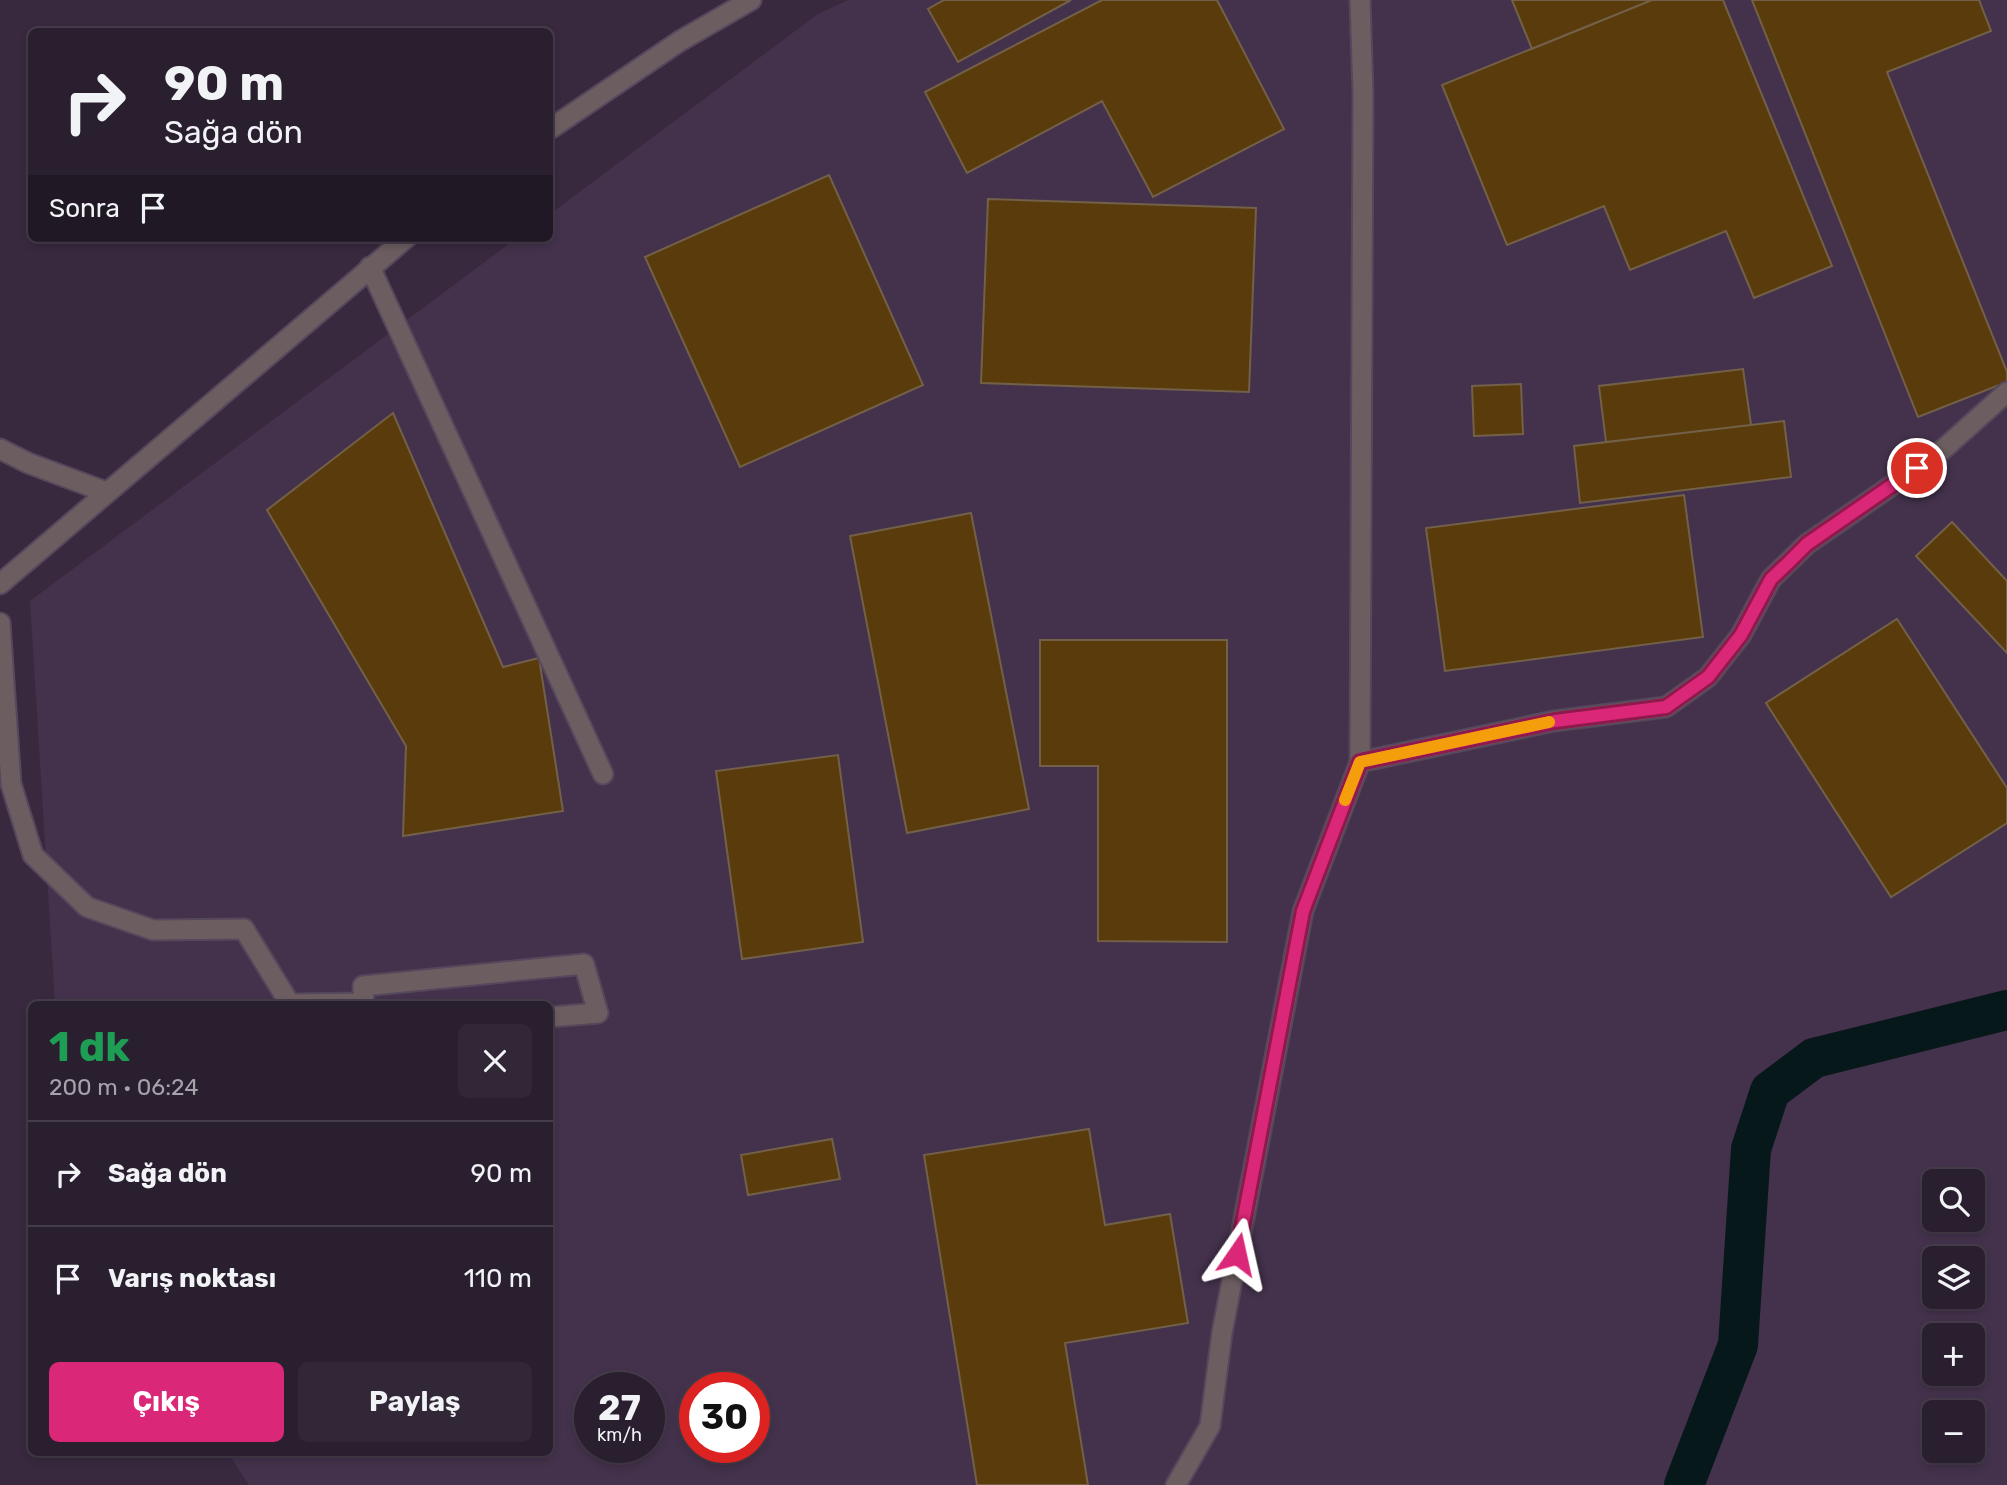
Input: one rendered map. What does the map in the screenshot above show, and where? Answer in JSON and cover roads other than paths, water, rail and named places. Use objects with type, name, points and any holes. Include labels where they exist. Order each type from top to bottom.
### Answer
[{"type":"street","points":[[553,127],[680,41],[751,0]]},
{"type":"street","points":[[1176,1485],[1210,1426],[1222,1333],[1303,911],[1360,762],[1363,93],[1360,0]]},
{"type":"street","points":[[0,584],[401,242]]},
{"type":"street","points":[[370,267],[603,774]]},
{"type":"street","points":[[1360,762],[1555,721],[1666,707],[1708,677],[1741,635],[1771,579],[1807,544],[1939,453],[2007,392]]},
{"type":"street","points":[[0,449],[27,463],[106,492]]},
{"type":"street","points":[[0,623],[11,784],[33,855],[87,907],[153,930],[244,929],[288,1001]]},
{"type":"street","points":[[363,1001],[363,986],[584,964],[598,1013],[553,1017]]},
{"type":"waterway","points":[[1684,1485],[1738,1345],[1751,1149],[1770,1091],[1814,1058],[2007,1010]]}]
